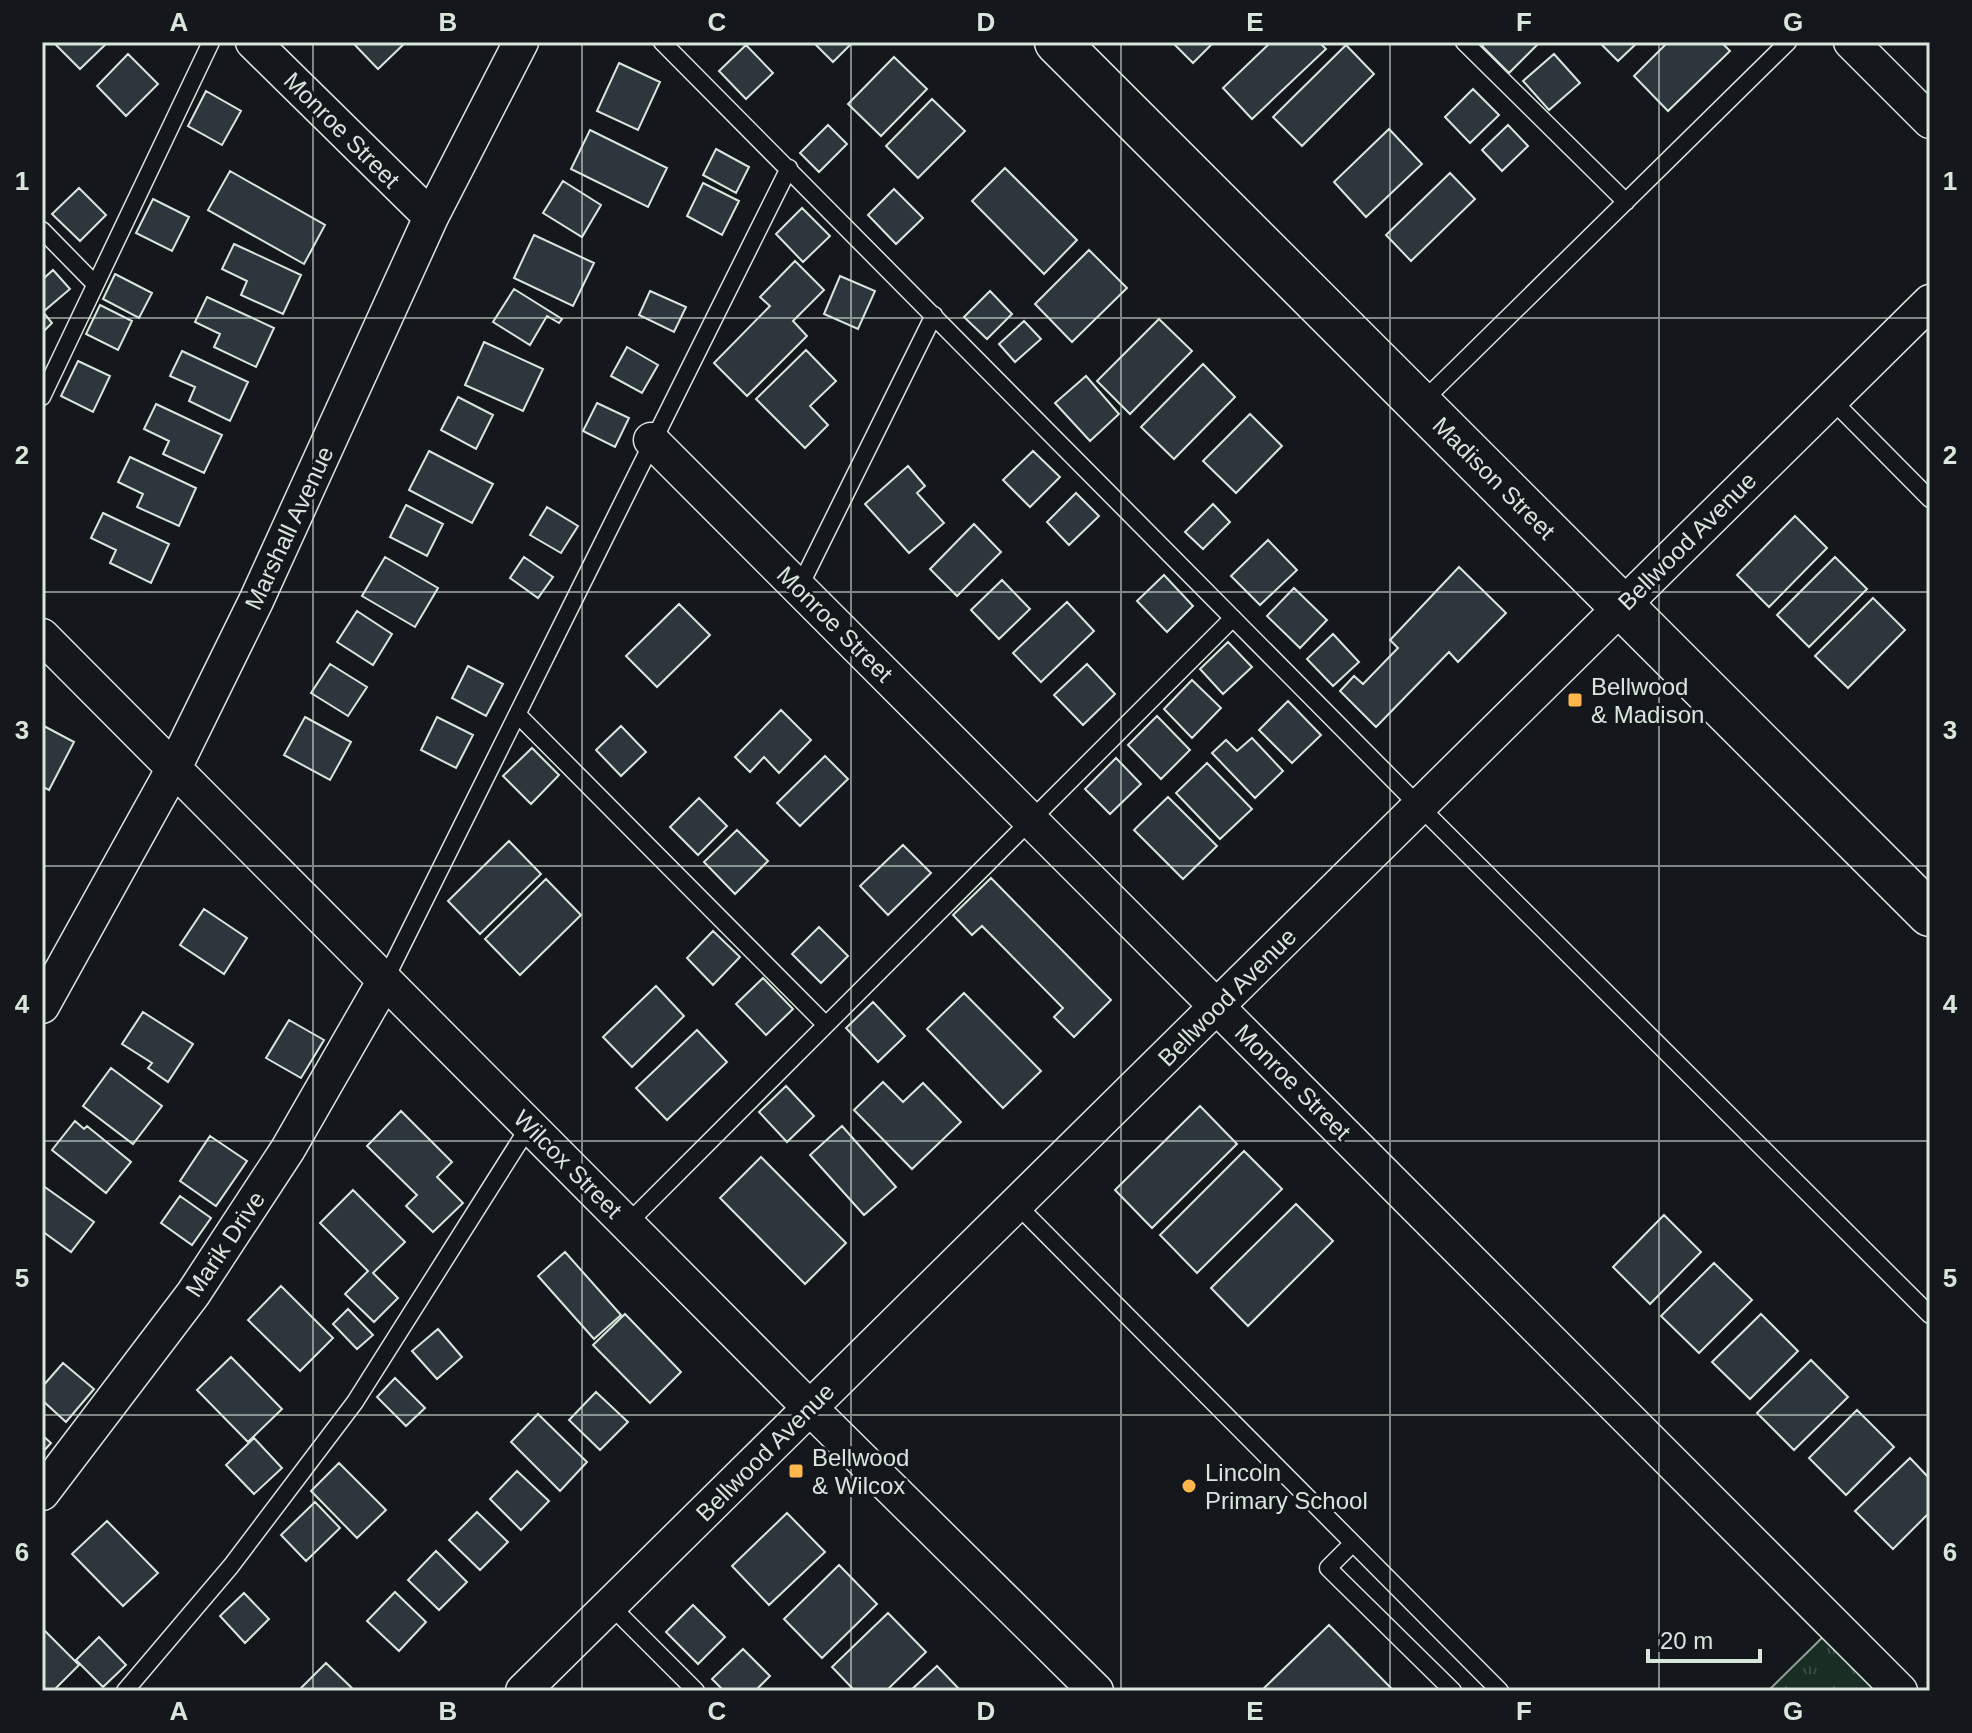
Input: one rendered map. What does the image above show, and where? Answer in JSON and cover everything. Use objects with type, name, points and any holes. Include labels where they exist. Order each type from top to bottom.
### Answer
[{"type":"street","name":"Monroe Street","points":[[253,42],[431,217]]},
{"type":"street","name":"Marshall Avenue","points":[[42,1006],[174,768],[256,601],[431,217],[521,42]]},
{"type":"street","name":"Madison Street","points":[[1057,42],[1930,914]]},
{"type":"street","points":[[1851,42],[1930,121]]},
{"type":"street","name":"Bellwood Avenue","points":[[523,1691],[1930,302]]},
{"type":"street","name":"Monroe Street","points":[[651,440],[1900,1691]]},
{"type":"street","name":"Wilcox Street","points":[[42,636],[1096,1691]]},
{"type":"street","name":"Marik Drive","points":[[42,1493],[193,1294],[288,1149],[385,980]]},
{"type":"lane","points":[[42,397],[211,42]]},
{"type":"lane","points":[[662,42],[1420,807],[1930,1315]]},
{"type":"lane","points":[[1464,42],[1626,202]]},
{"type":"lane","points":[[1420,405],[1788,42]]},
{"type":"lane","points":[[385,980],[789,168]]},
{"type":"lane","points":[[42,230],[95,284]]},
{"type":"lane","points":[[799,588],[934,315]]},
{"type":"lane","points":[[1831,399],[1930,499]]},
{"type":"lane","points":[[627,1224],[1233,618]]},
{"type":"lane","points":[[519,716],[826,1025]]},
{"type":"lane","points":[[125,1691],[231,1566],[355,1402],[530,1125]]},
{"type":"lane","points":[[1017,1205],[1500,1691]]},
{"type":"lane","points":[[1353,1543],[1328,1568],[1453,1691]]},
{"type":"lane","points":[[610,1605],[696,1691]]},
{"type":"green space","points":[[1831,1629],[1892,1691],[1768,1691]]},
{"type":"building","points":[[53,42],[108,42],[80,69]]},
{"type":"building","points":[[352,42],[406,42],[378,69]]},
{"type":"building","points":[[813,42],[853,42],[833,62]]},
{"type":"building","points":[[1172,42],[1214,42],[1193,63]]},
{"type":"building","points":[[1271,42],[1319,42],[1326,49],[1252,119],[1223,88]]},
{"type":"building","points":[[1486,42],[1540,42],[1509,73],[1482,46]]},
{"type":"building","points":[[1599,42],[1638,42],[1618,61]]},
{"type":"building","points":[[1668,42],[1721,42],[1730,51],[1668,111],[1634,76]]},
{"type":"building","points":[[746,45],[773,73],[746,99],[719,71]]},
{"type":"building","points":[[1346,45],[1374,74],[1302,146],[1273,117]]},
{"type":"building","points":[[128,54],[158,84],[126,116],[97,86]]},
{"type":"building","points":[[1554,54],[1580,83],[1549,110],[1523,81]]},
{"type":"building","points":[[894,57],[927,89],[881,136],[848,104]]},
{"type":"building","points":[[619,63],[660,82],[638,130],[597,111]]},
{"type":"building","points":[[1473,89],[1499,115],[1470,143],[1445,117]]},
{"type":"building","points":[[206,91],[241,111],[222,145],[188,126]]},
{"type":"building","points":[[932,99],[965,131],[918,178],[886,146]]},
{"type":"building","points":[[828,125],[847,144],[819,172],[800,153]]},
{"type":"building","points":[[1508,125],[1528,146],[1502,171],[1482,150]]},
{"type":"building","points":[[1389,129],[1422,164],[1366,217],[1334,182]]},
{"type":"building","points":[[590,130],[667,168],[648,207],[571,169]]},
{"type":"building","points":[[716,149],[749,167],[736,193],[703,175]]},
{"type":"building","points":[[1005,168],[1077,240],[1044,274],[972,201]]},
{"type":"building","points":[[230,171],[325,225],[304,264],[208,210]]},
{"type":"building","points":[[1450,173],[1475,199],[1411,261],[1386,235]]},
{"type":"building","points":[[563,181],[601,205],[582,237],[543,213]]},
{"type":"building","points":[[703,183],[739,201],[722,235],[687,216]]},
{"type":"building","points":[[79,188],[106,215],[80,241],[52,214]]},
{"type":"building","points":[[894,189],[923,218],[896,244],[868,215]]},
{"type":"building","points":[[153,199],[189,217],[172,251],[136,233]]},
{"type":"building","points":[[802,208],[830,236],[803,262],[776,234]]},
{"type":"building","points":[[534,235],[594,263],[573,306],[514,278]]},
{"type":"building","points":[[234,244],[301,275],[283,314],[241,295],[247,281],[222,269]]},
{"type":"building","points":[[1089,250],[1127,288],[1072,342],[1035,304]]},
{"type":"building","points":[[795,261],[824,290],[793,321],[807,336],[747,396],[714,363],[770,306],[760,297]]},
{"type":"building","points":[[53,270],[70,289],[43,312],[52,323],[42,333],[42,280]]},
{"type":"building","points":[[115,274],[152,293],[139,318],[103,299]]},
{"type":"building","points":[[840,276],[875,291],[858,329],[824,314]]},
{"type":"building","points":[[514,289],[562,319],[559,323],[547,316],[530,345],[493,322]]},
{"type":"building","points":[[650,291],[686,307],[674,332],[639,315]]},
{"type":"building","points":[[990,291],[1012,314],[987,339],[964,317]]},
{"type":"building","points":[[207,297],[274,328],[256,367],[214,347],[220,334],[195,322]]},
{"type":"building","points":[[100,305],[132,321],[118,350],[86,334]]},
{"type":"building","points":[[1159,319],[1192,351],[1130,414],[1097,381]]},
{"type":"building","points":[[1024,321],[1041,339],[1015,362],[999,344]]},
{"type":"building","points":[[484,342],[543,369],[523,411],[465,385]]},
{"type":"building","points":[[627,347],[658,365],[642,393],[611,376]]},
{"type":"building","points":[[806,350],[836,381],[810,406],[828,425],[805,448],[756,399]]},
{"type":"building","points":[[182,351],[248,382],[230,421],[189,401],[195,387],[170,376]]},
{"type":"building","points":[[78,361],[110,376],[93,412],[61,396]]},
{"type":"building","points":[[1203,364],[1235,397],[1174,459],[1141,427]]},
{"type":"building","points":[[1086,376],[1119,414],[1090,441],[1055,403]]},
{"type":"building","points":[[458,397],[493,415],[476,449],[441,430]]},
{"type":"building","points":[[597,403],[629,418],[615,447],[583,431]]},
{"type":"building","points":[[156,404],[222,435],[204,473],[163,454],[169,441],[144,429]]},
{"type":"building","points":[[1250,414],[1282,446],[1236,493],[1203,461]]},
{"type":"building","points":[[429,451],[493,484],[472,523],[409,490]]},
{"type":"building","points":[[1033,451],[1060,477],[1030,507],[1003,480]]},
{"type":"building","points":[[130,457],[196,488],[179,526],[137,507],[143,494],[118,482]]},
{"type":"building","points":[[908,466],[925,486],[917,493],[944,523],[909,553],[865,504]]},
{"type":"building","points":[[1076,493],[1099,516],[1069,545],[1047,522]]},
{"type":"building","points":[[1213,504],[1230,522],[1203,549],[1185,532]]},
{"type":"building","points":[[406,505],[443,524],[427,556],[390,537]]},
{"type":"building","points":[[547,507],[578,526],[561,553],[530,535]]},
{"type":"building","points":[[103,513],[169,544],[151,583],[110,563],[116,550],[91,538]]},
{"type":"building","points":[[1795,516],[1827,548],[1769,607],[1737,575]]},
{"type":"building","points":[[974,524],[1001,552],[957,596],[930,569]]},
{"type":"building","points":[[1268,540],[1297,570],[1260,605],[1231,576]]},
{"type":"building","points":[[385,557],[438,588],[415,627],[362,596]]},
{"type":"building","points":[[524,557],[553,577],[538,598],[510,578]]},
{"type":"building","points":[[1835,557],[1867,589],[1809,647],[1777,615]]},
{"type":"building","points":[[1459,567],[1506,613],[1458,662],[1449,652],[1376,727],[1340,691],[1354,676],[1363,684],[1398,648],[1390,640]]},
{"type":"building","points":[[1164,575],[1193,606],[1167,632],[1137,601]]},
{"type":"building","points":[[1002,580],[1030,609],[999,639],[971,610]]},
{"type":"building","points":[[1294,588],[1327,620],[1300,648],[1267,616]]},
{"type":"building","points":[[1873,598],[1905,630],[1848,688],[1815,656]]},
{"type":"building","points":[[1067,602],[1094,631],[1041,682],[1013,653]]},
{"type":"building","points":[[679,604],[710,635],[657,687],[626,656]]},
{"type":"building","points":[[357,611],[392,634],[373,665],[337,642]]},
{"type":"building","points":[[1333,634],[1359,662],[1333,686],[1307,659]]},
{"type":"building","points":[[1228,642],[1252,667],[1223,694],[1200,669]]},
{"type":"building","points":[[330,664],[367,687],[348,716],[311,693]]},
{"type":"building","points":[[1087,664],[1115,694],[1083,725],[1054,695]]},
{"type":"building","points":[[468,666],[503,684],[486,716],[452,698]]},
{"type":"building","points":[[1192,680],[1221,708],[1192,738],[1164,709]]},
{"type":"building","points":[[1288,701],[1321,735],[1292,763],[1259,730]]},
{"type":"building","points":[[781,710],[811,740],[779,773],[764,757],[750,772],[735,757]]},
{"type":"building","points":[[1157,716],[1190,750],[1161,779],[1128,745]]},
{"type":"building","points":[[305,717],[351,742],[330,780],[284,755]]},
{"type":"building","points":[[437,717],[473,735],[456,768],[421,750]]},
{"type":"building","points":[[42,725],[74,742],[49,790],[42,786]]},
{"type":"building","points":[[621,726],[646,752],[621,776],[596,750]]},
{"type":"building","points":[[1252,738],[1283,771],[1255,798],[1212,753],[1226,740],[1237,751]]},
{"type":"building","points":[[532,748],[559,775],[531,804],[503,776]]},
{"type":"building","points":[[825,756],[848,779],[800,826],[777,803]]},
{"type":"building","points":[[1116,758],[1141,784],[1110,814],[1085,789]]},
{"type":"building","points":[[1207,763],[1252,809],[1220,839],[1176,793]]},
{"type":"building","points":[[1168,797],[1217,846],[1183,879],[1134,830]]},
{"type":"building","points":[[699,798],[727,826],[698,855],[670,827]]},
{"type":"building","points":[[737,830],[768,861],[735,894],[704,862]]},
{"type":"building","points":[[509,841],[541,874],[480,934],[448,901]]},
{"type":"building","points":[[903,845],[931,873],[888,915],[860,886]]},
{"type":"building","points":[[991,878],[1111,1000],[1074,1037],[1054,1017],[1063,1008],[982,926],[972,935],[953,915]]},
{"type":"building","points":[[546,879],[581,915],[520,975],[485,939]]},
{"type":"building","points":[[204,909],[247,938],[224,974],[180,945]]},
{"type":"building","points":[[819,927],[848,956],[821,983],[792,954]]},
{"type":"building","points":[[713,931],[740,957],[713,985],[687,958]]},
{"type":"building","points":[[763,978],[793,1009],[766,1035],[736,1004]]},
{"type":"building","points":[[656,986],[684,1016],[632,1067],[603,1037]]},
{"type":"building","points":[[964,993],[1041,1071],[1003,1108],[927,1029]]},
{"type":"building","points":[[873,1002],[905,1036],[878,1062],[846,1028]]},
{"type":"building","points":[[143,1012],[193,1044],[168,1082],[148,1068],[152,1063],[122,1044]]},
{"type":"building","points":[[289,1020],[324,1040],[301,1078],[266,1058]]},
{"type":"building","points":[[697,1030],[727,1062],[667,1120],[636,1088]]},
{"type":"building","points":[[111,1068],[162,1106],[133,1144],[83,1106]]},
{"type":"building","points":[[883,1082],[903,1102],[923,1083],[961,1122],[912,1169],[854,1110]]},
{"type":"building","points":[[786,1086],[814,1116],[787,1142],[759,1112]]},
{"type":"building","points":[[1200,1106],[1237,1144],[1152,1228],[1115,1190]]},
{"type":"building","points":[[401,1111],[452,1162],[437,1177],[463,1203],[433,1232],[406,1206],[417,1195],[367,1146]]},
{"type":"building","points":[[75,1121],[84,1129],[87,1126],[131,1162],[106,1193],[52,1150]]},
{"type":"building","points":[[842,1126],[896,1187],[864,1215],[810,1155]]},
{"type":"building","points":[[210,1136],[247,1161],[216,1206],[180,1181]]},
{"type":"building","points":[[1244,1151],[1282,1189],[1197,1273],[1160,1235]]},
{"type":"building","points":[[761,1157],[846,1243],[805,1284],[720,1198]]},
{"type":"building","points":[[42,1185],[94,1222],[71,1252],[42,1231]]},
{"type":"building","points":[[353,1190],[405,1242],[373,1273],[398,1298],[374,1322],[345,1294],[368,1271],[320,1223]]},
{"type":"building","points":[[180,1196],[211,1218],[192,1245],[161,1223]]},
{"type":"building","points":[[1296,1204],[1333,1241],[1248,1326],[1211,1288]]},
{"type":"building","points":[[1664,1215],[1701,1252],[1650,1304],[1613,1267]]},
{"type":"building","points":[[565,1252],[621,1315],[594,1339],[538,1276]]},
{"type":"building","points":[[1714,1263],[1752,1300],[1699,1353],[1661,1316]]},
{"type":"building","points":[[281,1286],[333,1338],[300,1371],[248,1320]]},
{"type":"building","points":[[348,1309],[373,1335],[357,1349],[333,1324]]},
{"type":"building","points":[[625,1314],[681,1372],[650,1403],[593,1345]]},
{"type":"building","points":[[1761,1314],[1798,1351],[1750,1399],[1712,1362]]},
{"type":"building","points":[[438,1329],[462,1357],[437,1379],[412,1351]]},
{"type":"building","points":[[231,1357],[282,1409],[248,1442],[197,1390]]},
{"type":"building","points":[[1811,1360],[1848,1397],[1794,1450],[1757,1413]]},
{"type":"building","points":[[63,1363],[94,1389],[66,1422],[42,1400],[42,1387]]},
{"type":"building","points":[[395,1378],[425,1408],[406,1426],[377,1397]]},
{"type":"building","points":[[596,1392],[628,1422],[600,1450],[569,1420]]},
{"type":"building","points":[[1857,1410],[1894,1447],[1846,1495],[1809,1458]]},
{"type":"building","points":[[538,1414],[587,1462],[560,1491],[511,1442]]},
{"type":"building","points":[[42,1435],[51,1443],[42,1453]]},
{"type":"building","points":[[254,1438],[282,1468],[254,1494],[226,1465]]},
{"type":"building","points":[[1910,1458],[1930,1479],[1930,1512],[1893,1549],[1855,1511]]},
{"type":"building","points":[[339,1463],[386,1510],[357,1538],[311,1491]]},
{"type":"building","points":[[517,1471],[549,1501],[521,1530],[490,1499]]},
{"type":"building","points":[[315,1502],[340,1528],[306,1561],[281,1535]]},
{"type":"building","points":[[477,1512],[508,1542],[480,1570],[449,1540]]},
{"type":"building","points":[[787,1513],[825,1552],[769,1605],[732,1566]]},
{"type":"building","points":[[107,1521],[158,1573],[123,1606],[72,1554]]},
{"type":"building","points":[[436,1551],[467,1582],[439,1610],[408,1580]]},
{"type":"building","points":[[839,1565],[877,1604],[822,1658],[784,1619]]},
{"type":"building","points":[[395,1592],[426,1622],[399,1651],[367,1621]]},
{"type":"building","points":[[244,1593],[269,1619],[245,1643],[220,1616]]},
{"type":"building","points":[[693,1605],[725,1637],[698,1664],[666,1632]]},
{"type":"building","points":[[888,1613],[926,1652],[886,1691],[855,1691],[832,1667]]},
{"type":"building","points":[[1329,1625],[1394,1691],[1261,1691]]},
{"type":"building","points":[[42,1628],[79,1665],[53,1691],[42,1691]]},
{"type":"building","points":[[99,1637],[126,1665],[103,1687],[76,1660]]},
{"type":"building","points":[[743,1649],[770,1676],[755,1691],[724,1691],[712,1679]]},
{"type":"building","points":[[326,1663],[355,1691],[298,1691]]},
{"type":"building","points":[[937,1666],[961,1691],[910,1691]]},
{"type":"place","name":"Bellwood & Madison","points":[[1575,700]]},
{"type":"place","name":"Bellwood & Wilcox","points":[[796,1471]]},
{"type":"place","name":"Lincoln Primary School","points":[[1189,1486]]}]
